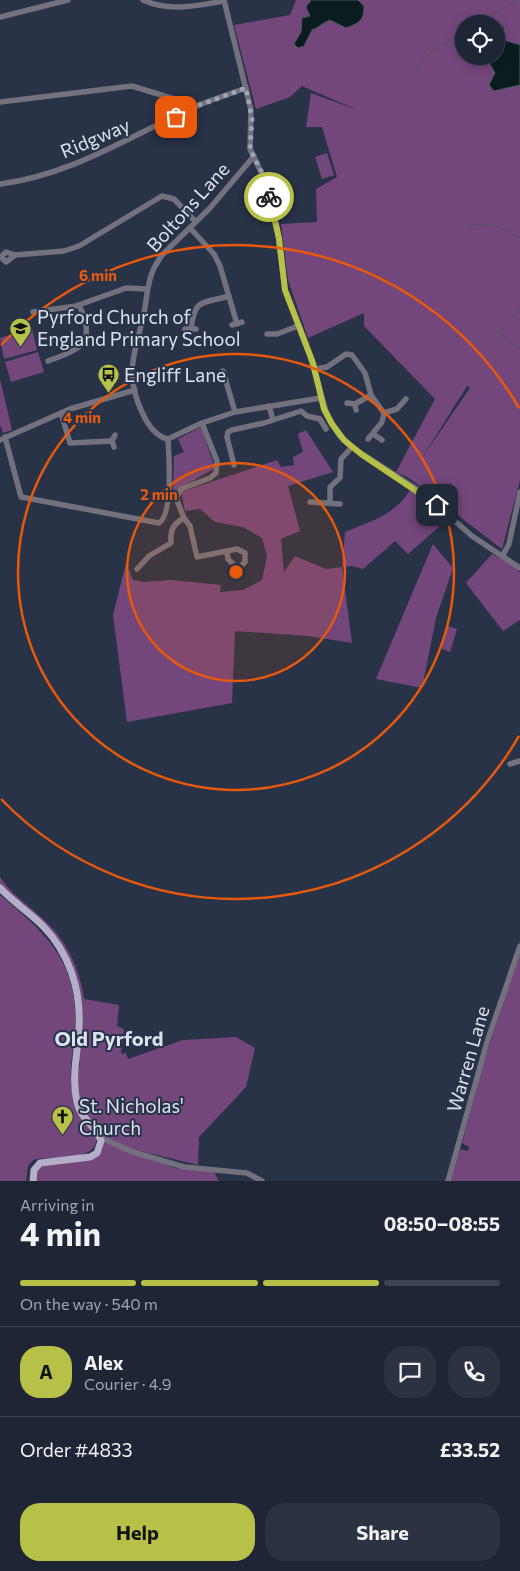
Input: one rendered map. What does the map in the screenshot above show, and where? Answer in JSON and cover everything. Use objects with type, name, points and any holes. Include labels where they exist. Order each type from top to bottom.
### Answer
[{"type":"main road","points":[[0,888],[47,930],[59,946],[72,971],[77,987],[79,1014],[74,1076],[76,1100],[81,1115],[100,1137],[100,1147],[94,1155],[47,1161],[36,1166],[33,1181]]},
{"type":"street","points":[[0,17],[68,0]]},
{"type":"street","points":[[143,0],[160,5],[187,7],[224,0],[252,119],[250,142],[263,176],[275,217],[279,238],[282,280],[314,370],[321,398],[332,424],[352,447],[423,493],[476,539],[520,568]]},
{"type":"street","name":"Ridgway","points":[[0,102],[132,86],[197,106]]},
{"type":"street","name":"Ridgway","points":[[0,184],[71,166],[122,144],[197,106],[246,88]]},
{"type":"street","name":"Boltons Lane","points":[[171,438],[160,436],[150,425],[135,390],[133,363],[151,274],[161,256],[196,222],[254,156]]},
{"type":"street","points":[[15,255],[64,251],[79,246],[162,196],[174,199],[196,222]]},
{"type":"street","points":[[190,228],[214,254],[220,266],[237,324]]},
{"type":"street","points":[[36,310],[80,305],[126,288],[148,289]]},
{"type":"street","points":[[191,329],[193,310],[197,305],[229,296]]},
{"type":"street","points":[[52,358],[78,349],[85,340],[87,322],[80,305]]},
{"type":"street","points":[[267,334],[277,334],[298,326]]},
{"type":"street","points":[[314,370],[327,367],[349,354],[365,374],[371,395],[384,413],[382,422],[371,436],[382,440]]},
{"type":"street","points":[[224,371],[235,412]]},
{"type":"street","points":[[135,390],[61,413],[3,438],[21,497],[150,522],[162,522],[166,510],[170,475],[171,438],[202,423],[235,412],[321,398]]},
{"type":"street","points":[[347,402],[356,407],[371,395]]},
{"type":"street","points":[[384,413],[392,412],[406,402]]},
{"type":"street","points":[[269,406],[273,420]]},
{"type":"street","points":[[234,465],[227,437],[228,432],[302,411],[307,416],[320,419],[326,429]]},
{"type":"street","points":[[61,413],[70,443],[114,441]]},
{"type":"street","points":[[202,423],[218,468],[216,473],[210,478],[181,489],[178,493],[178,505],[190,526],[197,557],[227,552]]},
{"type":"street","points":[[330,503],[330,488],[340,478],[341,459],[352,447]]},
{"type":"street","points":[[503,555],[509,544],[520,492]]},
{"type":"street","points":[[310,502],[340,504]]},
{"type":"street","points":[[137,569],[149,556],[171,543],[173,526],[184,518]]},
{"type":"street","points":[[510,764],[520,763]]},
{"type":"street","name":"Warren Lane","points":[[448,1181],[487,1042],[520,946]]},
{"type":"street","points":[[100,1137],[130,1151],[184,1167],[247,1173],[262,1181]]},
{"type":"shaded area","points":[[296,0],[520,0],[520,480],[502,549],[409,478],[396,472],[435,399],[364,326],[364,313],[308,338],[288,280],[281,224],[317,222],[316,189],[337,177],[322,127],[306,127],[311,93],[360,111],[302,86],[290,97],[256,109],[234,25],[290,15]],"holes":[[[467,386],[470,388],[422,458]]]},
{"type":"shaded area","points":[[311,0],[358,0],[364,6],[363,15],[360,21],[346,28],[330,20],[328,21],[312,30],[304,46],[298,48],[294,44],[301,32],[302,18],[310,16],[306,7]]},
{"type":"shaded area","points":[[505,40],[520,45],[520,85],[494,91],[489,85],[495,73],[490,65],[505,65]]},
{"type":"shaded area","points":[[327,153],[334,175],[322,179],[315,157]]},
{"type":"shaded area","points":[[32,329],[37,350],[4,359],[0,338]]},
{"type":"shaded area","points":[[38,352],[44,372],[11,382],[5,362]]},
{"type":"shaded area","points":[[0,379],[12,430],[3,433],[0,425]]},
{"type":"shaded area","points":[[201,427],[215,468],[173,492],[174,456],[184,452],[178,439]]},
{"type":"shaded area","points":[[306,430],[333,472],[288,486],[300,531],[281,539],[284,572],[295,556],[326,569],[342,567],[352,643],[309,636],[235,631],[232,703],[127,722],[113,615],[126,563],[133,580],[144,582],[171,580],[221,585],[220,592],[243,590],[262,580],[267,556],[262,538],[243,527],[215,522],[200,509],[185,511],[181,492],[277,460],[281,467],[294,465],[293,457],[303,452],[298,434]]},
{"type":"shaded area","points":[[411,489],[447,520],[408,554],[395,541],[363,569],[352,566],[342,567],[345,532],[390,511],[405,498]]},
{"type":"shaded area","points":[[433,544],[453,568],[436,618],[422,688],[376,679]]},
{"type":"shaded area","points":[[492,554],[515,566],[520,573],[520,620],[503,631],[466,583]]},
{"type":"shaded area","points":[[447,626],[457,629],[450,652],[440,648]]},
{"type":"shaded area","points":[[0,877],[14,894],[51,926],[65,945],[79,976],[84,999],[119,1005],[117,1026],[124,1029],[121,1054],[126,1053],[128,1059],[183,1040],[236,1037],[255,1048],[246,1087],[199,1137],[198,1165],[128,1148],[103,1135],[84,1114],[77,1085],[78,1066],[80,1065],[78,1057],[82,1018],[60,947],[0,886]]},
{"type":"shaded area","points":[[0,895],[46,938],[66,969],[72,987],[75,1008],[71,1072],[72,1088],[78,1106],[96,1136],[95,1145],[90,1151],[82,1155],[33,1160],[28,1166],[26,1181],[0,1181]]},
{"type":"shaded area","points":[[520,950],[520,1181],[450,1181],[460,1149],[468,1151],[469,1147],[462,1143],[483,1065]]},
{"type":"shaded area","points":[[102,1141],[175,1168],[214,1172],[219,1181],[35,1181],[37,1172],[42,1165],[91,1158]]},
{"type":"waterway","points":[[493,15],[516,0]]},
{"type":"waterway","points":[[416,71],[429,54],[455,38]]},
{"type":"waterway","points":[[469,226],[489,225],[509,232],[520,239]]},
{"type":"waterway","points":[[520,308],[499,333],[520,349]]},
{"type":"way so far","points":[[176,117],[197,106],[246,88],[252,119],[250,149],[261,171],[269,197]]},
{"type":"place","name":"Pyrford Church of England Primary School","points":[[21,347]]},
{"type":"place","name":"Engliff Lane","points":[[108,394]]},
{"type":"place","name":"St. Nicholas' Church","points":[[63,1136]]},
{"type":"district","name":"Old Pyrford","points":[[109,1039]]},
{"type":"route","points":[[269,197],[279,238],[282,280],[313,363],[324,409],[332,424],[339,435],[350,446],[386,471],[423,493],[437,505]]}]
